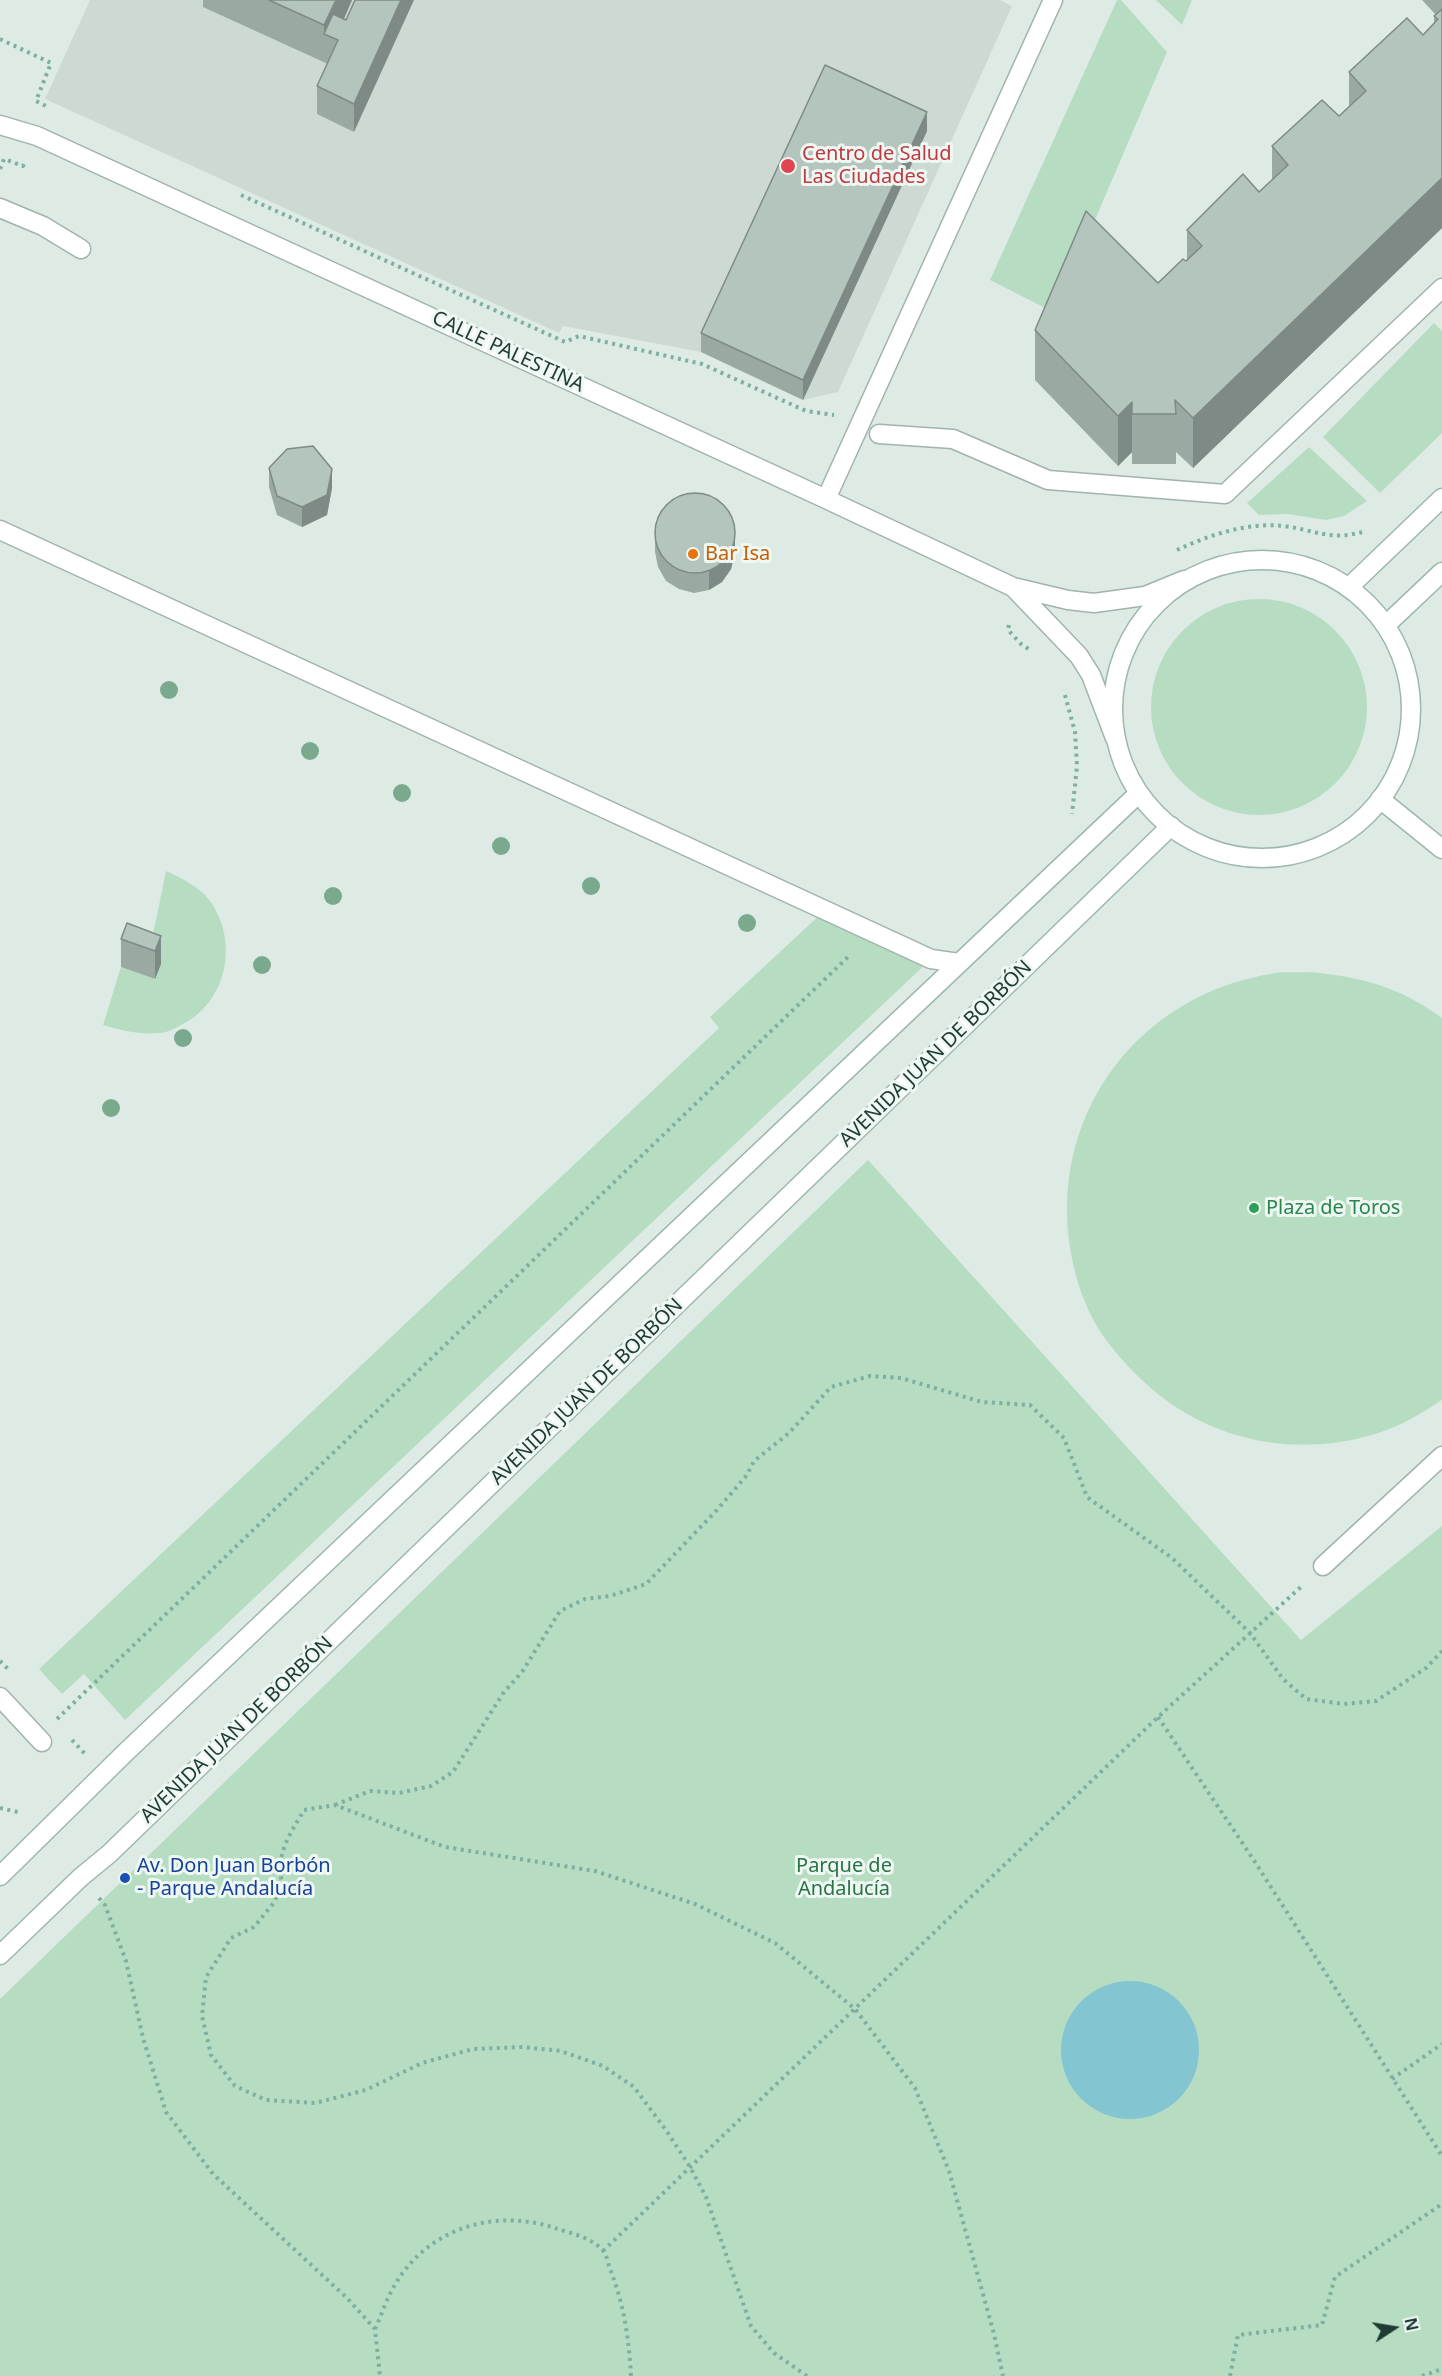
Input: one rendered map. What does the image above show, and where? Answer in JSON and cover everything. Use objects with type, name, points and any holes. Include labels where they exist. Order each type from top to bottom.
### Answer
[{"type":"street","points":[[826,499],[1053,0]]},
{"type":"street","name":"CALLE PALESTINA","points":[[0,125],[37,136],[1013,587],[1068,600],[1094,603],[1144,596],[1224,563],[1268,559],[1311,567],[1349,587],[1386,625],[1405,668],[1411,715],[1402,761],[1380,799],[1363,819],[1334,840],[1302,853],[1262,859],[1222,853],[1185,837],[1153,812],[1131,782],[1091,675],[1079,656],[1013,587]]},
{"type":"street","points":[[0,208],[43,226],[81,249]]},
{"type":"street","points":[[879,434],[953,439],[1048,480],[1225,494],[1442,288]]},
{"type":"street","points":[[1349,587],[1442,498]]},
{"type":"street","points":[[0,530],[873,933],[931,959],[959,963]]},
{"type":"street","points":[[1386,625],[1442,572]]},
{"type":"street","points":[[1115,738],[1113,691],[1126,645],[1150,608],[1184,580]]},
{"type":"street","points":[[0,1876],[126,1752],[1139,793]]},
{"type":"street","points":[[1380,799],[1442,849]]},
{"type":"street","name":"AVENIDA JUAN DE BORBÓN","points":[[0,1954],[81,1877],[109,1854],[1171,826]]},
{"type":"street","points":[[1323,1566],[1442,1456]]},
{"type":"street","points":[[0,1697],[42,1742]]},
{"type":"path","points":[[0,39],[51,63]]},
{"type":"path","points":[[234,192],[565,342],[579,336],[702,364],[806,411],[828,413],[859,426]]},
{"type":"path","points":[[47,1713],[55,1721],[873,933]]},
{"type":"path","points":[[807,2376],[774,2353],[751,2326],[706,2197],[690,2167],[668,2133],[633,2087],[603,2066],[561,2051],[523,2047],[473,2049],[422,2063],[366,2090],[315,2103],[266,2100],[235,2086],[211,2055],[202,2016],[206,1977],[231,1938],[254,1927],[272,1905],[283,1886],[278,1870],[287,1840],[304,1810],[335,1805],[370,1791],[399,1793],[431,1786],[453,1772],[504,1692],[522,1672],[560,1611],[585,1599],[610,1596],[646,1584],[717,1510],[747,1475],[754,1461],[789,1433],[831,1387],[870,1376],[901,1378],[982,1402],[1030,1405],[1064,1438],[1087,1497],[1172,1558],[1250,1633],[1283,1679],[1306,1699],[1344,1704],[1376,1701],[1426,1668],[1442,1651]]},
{"type":"path","points":[[603,2251],[1158,1717],[1323,1566]]},
{"type":"path","points":[[0,1661],[16,1678]]},
{"type":"path","points":[[1158,1717],[1255,1862],[1442,2156]]},
{"type":"path","points":[[71,1739],[87,1756]]},
{"type":"path","points":[[335,1805],[445,1847],[595,1871],[695,1904],[775,1943],[855,2009],[915,2088],[950,2171],[1003,2376]]},
{"type":"path","points":[[81,1877],[105,1905],[126,1961],[143,2038],[166,2112],[213,2174],[347,2298],[375,2329]]},
{"type":"path","points":[[1392,2079],[1442,2044]]},
{"type":"path","points":[[1230,2376],[1238,2334],[1322,2325],[1335,2277],[1442,2204]]},
{"type":"path","points":[[380,2376],[375,2329],[396,2283],[424,2249],[452,2231],[502,2219],[542,2224],[586,2239],[603,2251],[618,2289],[628,2332],[632,2376]]},
{"type":"path","points":[[1422,2376],[1442,2369]]},
{"type":"shaded area","points":[[90,0],[1000,0],[1012,6],[838,392],[803,400],[701,352],[563,326],[559,333],[45,99]]},
{"type":"green space","points":[[1117,0],[1121,0],[1167,52],[1055,313],[990,280]]},
{"type":"green space","points":[[1156,0],[1192,0],[1182,25]]},
{"type":"green space","points":[[1434,323],[1442,331],[1442,433],[1380,493],[1323,437]]},
{"type":"green space","points":[[1309,447],[1367,501],[1344,516],[1326,520],[1288,514],[1259,515],[1247,503]]},
{"type":"green space","points":[[1259,599],[1280,601],[1300,607],[1319,617],[1335,631],[1349,647],[1359,666],[1365,686],[1367,707],[1365,728],[1359,748],[1349,767],[1335,783],[1319,797],[1300,807],[1280,813],[1259,815],[1238,813],[1218,807],[1199,797],[1183,783],[1169,767],[1159,748],[1153,728],[1151,707],[1153,686],[1159,666],[1169,647],[1183,631],[1199,617],[1218,607],[1238,601]]},
{"type":"green space","points":[[166,871],[201,891],[216,911],[223,928],[226,947],[225,965],[220,983],[211,999],[199,1013],[166,1032],[142,1033],[103,1025],[121,967],[155,979],[148,959]]},
{"type":"green space","points":[[824,911],[931,959],[125,1720],[84,1674],[62,1694],[39,1669],[719,1028],[710,1017]]},
{"type":"green space","name":"Plaza de Toros","points":[[1311,972],[1380,985],[1411,998],[1442,1018],[1442,1400],[1387,1430],[1347,1441],[1315,1445],[1283,1444],[1252,1439],[1222,1430],[1193,1417],[1167,1401],[1142,1380],[1103,1335],[1086,1304],[1071,1248],[1068,1194],[1077,1142],[1097,1094],[1127,1051],[1167,1016],[1215,990],[1270,974]]},
{"type":"green space","name":"Parque de Andalucía","points":[[868,1160],[1301,1640],[1442,1526],[1442,2376],[0,2376],[0,1999]]},
{"type":"water","points":[[1130,1981],[1156,1986],[1179,2001],[1194,2024],[1199,2050],[1194,2076],[1179,2099],[1156,2114],[1130,2119],[1104,2114],[1081,2099],[1066,2076],[1061,2050],[1066,2024],[1081,2001],[1104,1986]]},
{"type":"building","points":[[269,0],[336,0],[324,25]]},
{"type":"building","points":[[355,0],[401,0],[354,104],[317,86],[338,40],[324,34],[333,14],[346,20]]},
{"type":"building","points":[[1442,9],[1442,178],[1193,418],[1175,400],[1176,414],[1132,414],[1132,402],[1118,416],[1035,330],[1086,211],[1158,283],[1183,259],[1186,261],[1202,246],[1187,230],[1243,174],[1259,192],[1288,165],[1272,146],[1322,100],[1339,116],[1366,91],[1349,72],[1407,18],[1423,35],[1438,19],[1434,16]]},
{"type":"building","points":[[825,65],[927,112],[803,380],[701,333]]},
{"type":"building","points":[[313,446],[332,469],[327,495],[302,507],[277,496],[269,468],[287,449]]},
{"type":"building","points":[[695,493],[710,496],[723,505],[732,518],[735,533],[732,548],[723,561],[710,570],[695,573],[680,570],[667,561],[658,548],[655,533],[658,518],[667,505],[680,496]]},
{"type":"building","points":[[127,923],[161,936],[155,951],[121,939]]},
{"type":"place","name":"Centro de Salud Las Ciudades","points":[[788,166]]},
{"type":"place","name":"Bar Isa","points":[[693,554]]},
{"type":"place","name":"Plaza de Toros","points":[[1254,1208]]},
{"type":"place","name":"Av. Don Juan Borbón - Parque Andalucía","points":[[125,1878]]}]
